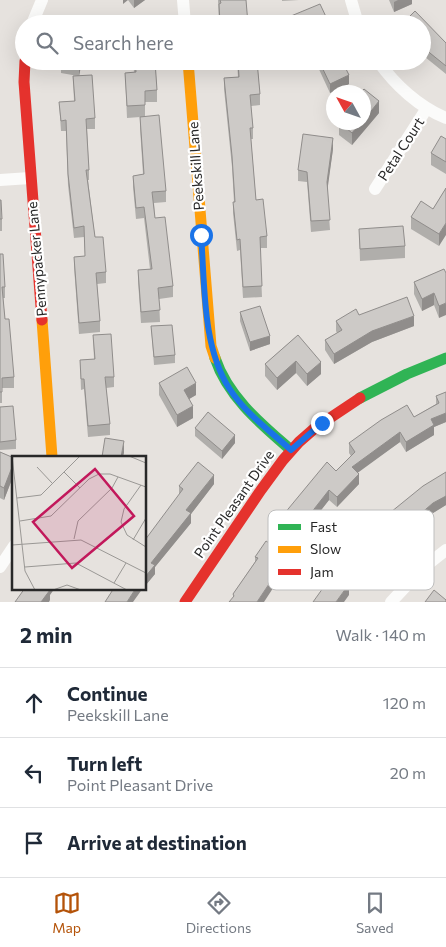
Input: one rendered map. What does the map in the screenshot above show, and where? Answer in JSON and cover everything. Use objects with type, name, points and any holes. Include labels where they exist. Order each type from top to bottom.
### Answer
[{"type":"street","points":[[36,15],[42,0]]},
{"type":"street","points":[[183,0],[184,15]]},
{"type":"street","points":[[351,0],[355,15]]},
{"type":"street","name":"Pennypacker Lane","points":[[24,70],[30,178],[52,456]]},
{"type":"street","name":"Peekskill Lane","points":[[189,70],[211,346],[219,370],[234,394],[253,416],[291,450]]},
{"type":"street","points":[[386,70],[399,86],[427,108],[446,118]]},
{"type":"street","name":"Petal Court","points":[[375,189],[427,108]]},
{"type":"street","points":[[0,180],[30,178]]},
{"type":"street","name":"Point Pleasant Drive","points":[[185,602],[255,497],[291,450],[332,415],[356,399],[393,379],[446,358]]},
{"type":"street","points":[[0,567],[12,549]]},
{"type":"street","points":[[434,559],[446,550]]},
{"type":"street","points":[[391,602],[402,590]]},
{"type":"building","points":[[220,0],[246,0],[247,15],[220,15],[219,4],[221,3]]},
{"type":"building","points":[[320,4],[325,15],[293,15]]},
{"type":"building","points":[[415,11],[419,15],[411,15]]},
{"type":"building","points":[[431,28],[446,43],[446,66],[431,54]]},
{"type":"building","points":[[136,70],[156,70],[157,90],[145,91],[145,105],[127,106],[125,73],[136,72]]},
{"type":"building","points":[[239,70],[258,70],[260,94],[250,95],[253,128],[250,128],[256,200],[263,199],[267,236],[260,237],[262,286],[243,287],[240,239],[237,240],[233,202],[235,202],[232,156],[224,78],[239,77]]},
{"type":"building","points":[[323,70],[346,70],[349,75],[330,84]]},
{"type":"building","points":[[92,75],[95,118],[86,119],[89,170],[86,170],[95,237],[103,237],[106,272],[96,273],[100,321],[79,323],[74,257],[85,256],[84,226],[74,228],[68,174],[66,120],[61,121],[59,102],[75,101],[73,76]]},
{"type":"building","points":[[371,95],[379,101],[371,111]]},
{"type":"building","points":[[159,115],[166,191],[152,192],[155,218],[165,217],[173,286],[158,288],[160,310],[141,312],[138,270],[152,269],[144,207],[136,208],[133,176],[144,174],[140,117]]},
{"type":"building","points":[[303,134],[333,138],[327,182],[330,220],[311,221],[307,172],[298,170]]},
{"type":"building","points":[[441,136],[446,139],[446,162],[431,153]]},
{"type":"building","points":[[446,188],[446,223],[439,234],[411,217],[421,201],[433,209]]},
{"type":"building","points":[[1,200],[2,219],[0,219]]},
{"type":"building","points":[[403,226],[405,246],[360,249],[359,229]]},
{"type":"building","points":[[0,254],[3,254],[5,287],[2,287],[5,319],[9,319],[14,377],[2,378],[2,392],[0,392]]},
{"type":"building","points":[[444,269],[446,273],[446,303],[439,306],[434,293],[422,299],[414,282]]},
{"type":"building","points":[[407,297],[414,316],[372,331],[334,354],[325,340],[342,330],[336,321],[356,309],[359,315]]},
{"type":"building","points":[[260,306],[270,336],[250,342],[240,312]]},
{"type":"building","points":[[172,325],[175,355],[154,357],[151,326]]},
{"type":"building","points":[[111,334],[114,377],[105,377],[110,424],[88,426],[84,379],[81,379],[80,360],[95,359],[93,335]]},
{"type":"building","points":[[298,335],[321,362],[307,374],[296,361],[277,378],[265,364]]},
{"type":"building","points":[[187,367],[196,383],[184,390],[193,406],[177,415],[159,383]]},
{"type":"building","points":[[446,392],[446,413],[431,419],[434,425],[406,442],[400,432],[352,467],[359,474],[337,497],[329,490],[313,510],[287,510],[327,462],[336,471],[355,452],[349,443],[381,420],[407,405],[414,417],[439,403],[436,396]]},
{"type":"building","points":[[13,406],[16,440],[0,442],[0,407]]},
{"type":"building","points":[[208,412],[235,435],[222,451],[195,428]]},
{"type":"building","points":[[105,438],[124,441],[121,456],[102,456]]},
{"type":"building","points":[[0,452],[12,457],[12,467],[4,488],[0,486]]},
{"type":"building","points":[[198,462],[214,475],[186,510],[191,513],[151,563],[155,565],[146,576],[146,539],[183,489],[179,486]]},
{"type":"building","points":[[446,472],[446,496],[425,510],[393,510],[423,486]]},
{"type":"building","points":[[266,541],[268,542],[268,586],[257,602],[229,602],[258,558],[255,557]]},
{"type":"building","points":[[24,590],[50,590],[41,602],[15,602]]},
{"type":"building","points":[[113,590],[135,590],[127,602],[105,602]]},
{"type":"building","points":[[322,590],[345,590],[336,602],[313,602]]},
{"type":"building","points":[[434,590],[446,600],[446,602],[425,602]]},
{"type":"traffic: fast","points":[[215,358],[228,385],[237,397],[257,420],[291,450]]},
{"type":"traffic: fast","points":[[360,398],[407,374],[446,358]]},
{"type":"traffic: slow","points":[[189,70],[211,346],[215,358]]},
{"type":"traffic: slow","points":[[42,320],[52,456]]},
{"type":"traffic: jam","points":[[25,70],[42,320]]},
{"type":"traffic: jam","points":[[185,602],[283,460],[315,428],[360,398]]},
{"type":"route","points":[[201,235],[211,346],[219,370],[229,389],[253,416],[291,450],[322,423]]}]
